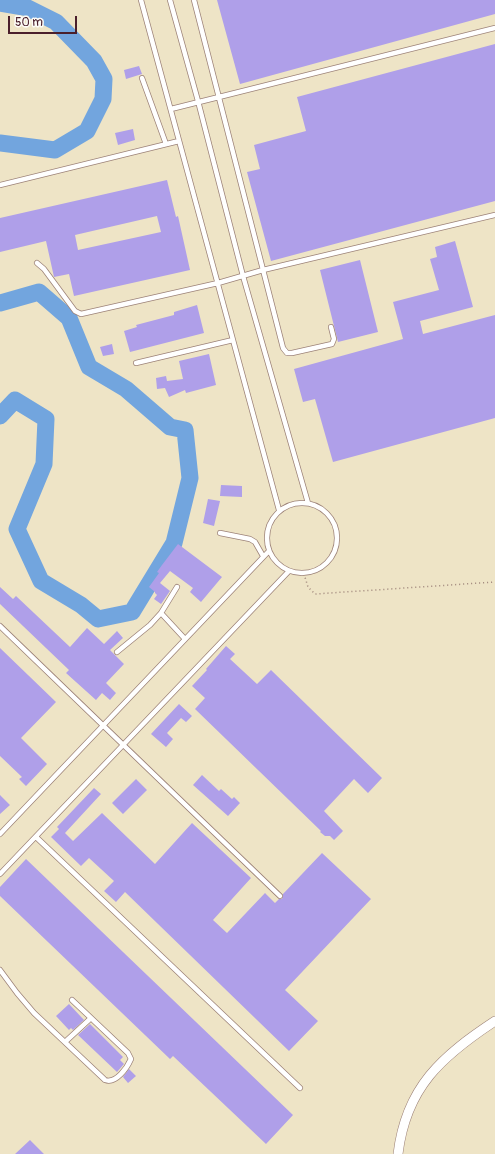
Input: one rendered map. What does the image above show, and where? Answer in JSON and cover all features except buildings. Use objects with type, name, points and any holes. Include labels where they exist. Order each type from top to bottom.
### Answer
[{"type":"street","points":[[398,1154],[399,1139],[414,1096],[431,1072],[451,1053],[495,1021]]},
{"type":"lane","points":[[141,0],[279,510]]},
{"type":"lane","points":[[170,0],[198,101],[243,276],[308,503]]},
{"type":"lane","points":[[194,0],[283,348],[287,352],[292,353],[332,344],[334,339],[331,327]]},
{"type":"lane","points":[[171,109],[198,101],[495,28]]},
{"type":"lane","points":[[142,78],[166,144]]},
{"type":"lane","points":[[0,185],[179,141]]},
{"type":"lane","points":[[37,263],[44,269],[76,311],[81,314],[218,283],[263,270],[495,215]]},
{"type":"lane","points":[[136,364],[233,340]]},
{"type":"lane","points":[[293,503],[308,503],[322,508],[332,519],[337,533],[336,548],[329,561],[318,570],[304,574],[289,571],[277,563],[269,551],[266,536],[270,522],[279,510],[293,503]]},
{"type":"lane","points":[[220,533],[250,539],[255,542],[263,556]]},
{"type":"lane","points":[[0,834],[269,551]]},
{"type":"lane","points":[[0,874],[289,571]]},
{"type":"lane","points":[[117,652],[150,625],[161,613],[178,587]]},
{"type":"lane","points":[[161,613],[185,639]]},
{"type":"lane","points":[[0,626],[280,896]]},
{"type":"lane","points":[[36,837],[300,1088]]},
{"type":"lane","points":[[0,970],[30,1008],[65,1042],[105,1080],[109,1082],[114,1080],[129,1064],[131,1059],[128,1053],[72,1000]]},
{"type":"lane","points":[[65,1042],[91,1018]]},
{"type":"path","points":[[304,574],[308,587],[315,594],[495,582]]},
{"type":"waterway","points":[[0,3],[28,8],[56,22],[94,61],[104,79],[103,99],[87,131],[55,150],[0,143]]},
{"type":"waterway","points":[[0,303],[39,292],[69,318],[89,367],[126,389],[170,427],[185,430],[190,478],[174,543],[132,612],[98,619],[81,605],[41,581],[17,529],[44,464],[46,419],[15,400],[0,416]]}]
